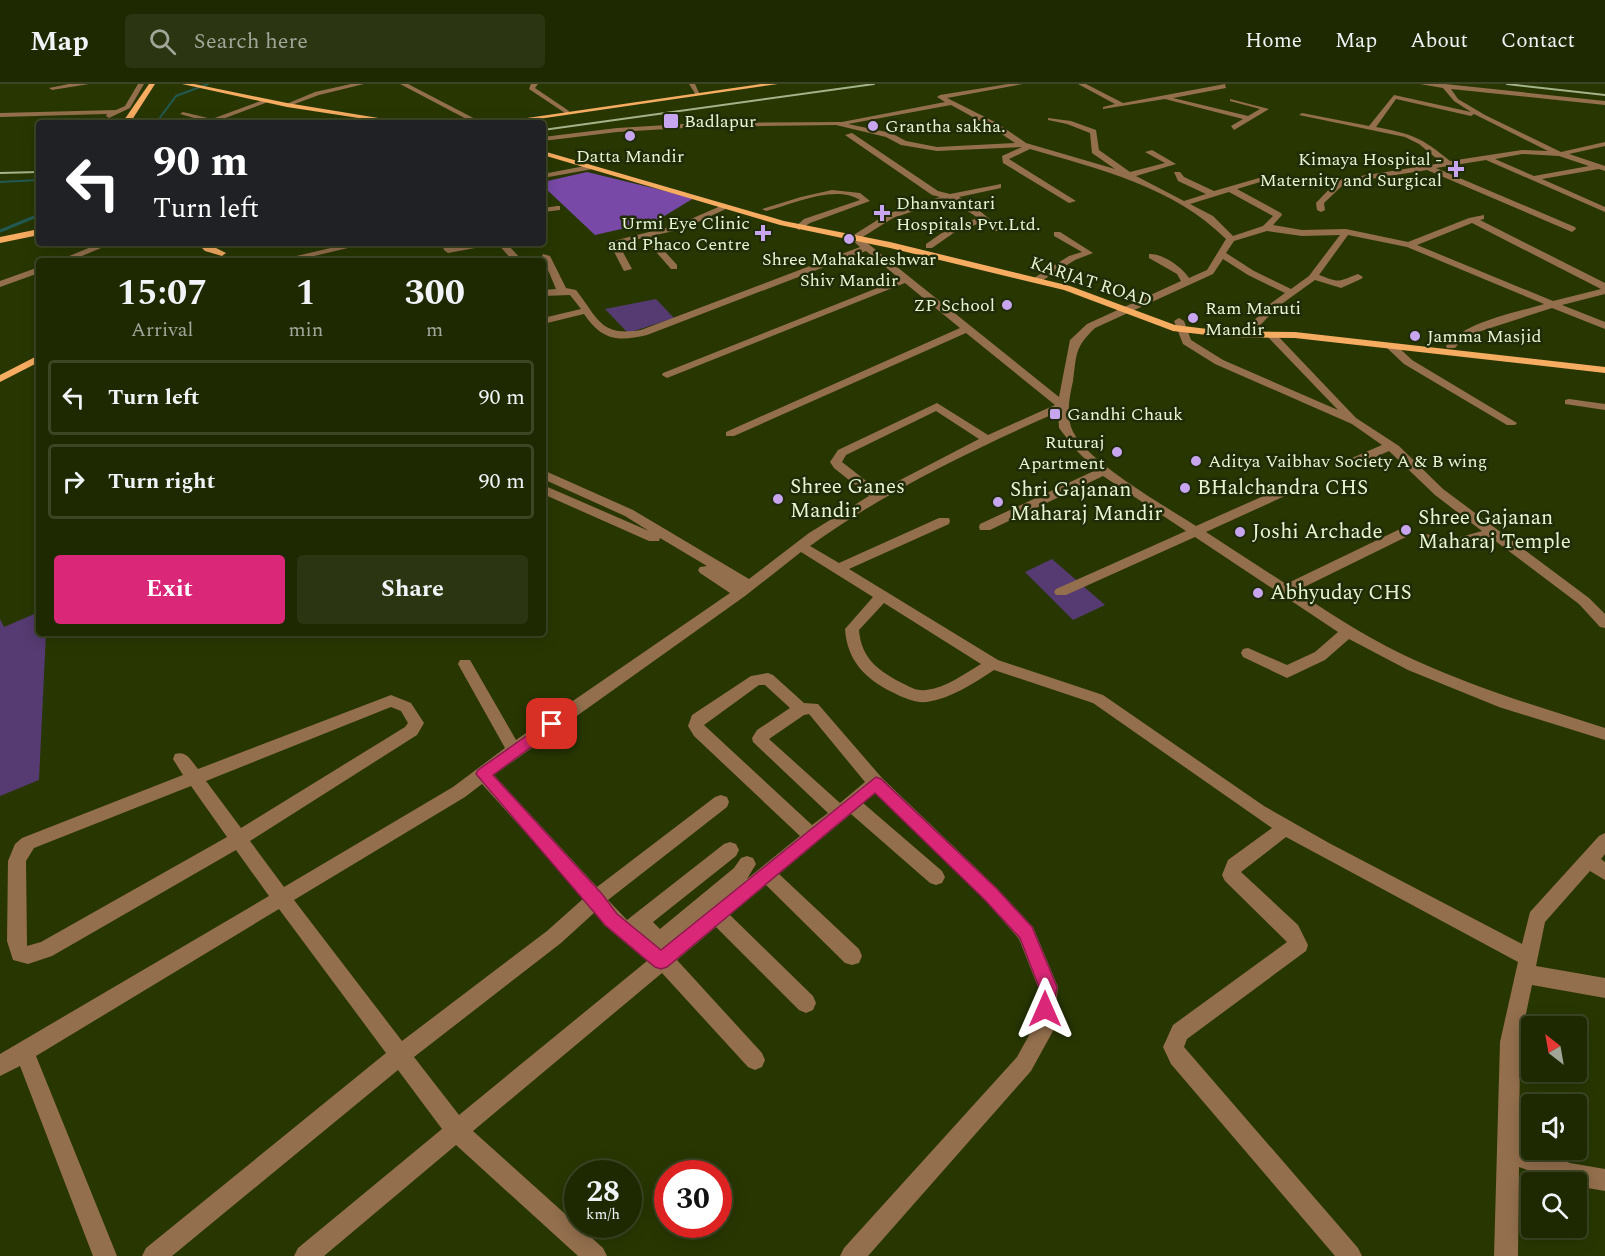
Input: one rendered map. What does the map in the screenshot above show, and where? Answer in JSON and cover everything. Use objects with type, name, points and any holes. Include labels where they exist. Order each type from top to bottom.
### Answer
[{"type":"main road","points":[[128,120],[152,84]]},
{"type":"main road","points":[[187,84],[206,90],[286,105],[385,120]]},
{"type":"main road","points":[[515,120],[775,84]]},
{"type":"main road","name":"KARJAT ROAD","points":[[546,148],[766,210],[803,224],[867,233],[1047,274],[1180,325],[1216,334],[1271,334],[1605,363]]},
{"type":"main road","name":"KARJAT ROAD","points":[[546,154],[726,207],[1037,280],[1130,306]]},
{"type":"main road","points":[[0,240],[36,233]]},
{"type":"main road","points":[[204,246],[221,257]]},
{"type":"main road","name":"KARJAT ROAD","points":[[1180,325],[1292,328],[1452,346],[1468,351],[1605,370]]},
{"type":"main road","points":[[0,379],[36,360]]},
{"type":"street","points":[[52,88],[86,84]]},
{"type":"street","points":[[100,120],[131,104],[141,84]]},
{"type":"street","points":[[286,105],[317,93],[361,84]]},
{"type":"street","points":[[403,84],[473,120]]},
{"type":"street","points":[[535,84],[531,87],[567,112]]},
{"type":"street","points":[[692,84],[698,94]]},
{"type":"street","points":[[1020,84],[940,97],[994,125],[1026,146],[1130,176],[1172,164],[1149,152]]},
{"type":"street","points":[[1081,84],[1122,105]]},
{"type":"street","points":[[1175,84],[1179,95]]},
{"type":"street","points":[[1105,108],[1224,87],[1221,84]]},
{"type":"street","points":[[1423,84],[1605,103]]},
{"type":"street","points":[[1445,86],[1456,100],[1483,116],[1560,154],[1603,168]]},
{"type":"street","points":[[1372,127],[1394,97],[1483,116]]},
{"type":"street","points":[[1162,98],[1249,118]]},
{"type":"street","points":[[1232,100],[1266,109],[1234,128]]},
{"type":"street","points":[[215,120],[266,101]]},
{"type":"street","points":[[546,139],[617,130],[701,125],[836,123],[952,103]]},
{"type":"street","points":[[0,115],[118,112]]},
{"type":"street","points":[[183,114],[203,120]]},
{"type":"street","points":[[1302,116],[1372,127],[1422,142],[1448,164]]},
{"type":"street","points":[[1050,119],[1069,122],[1093,132],[1095,151],[1130,176],[1210,218],[1231,239]]},
{"type":"street","points":[[836,123],[888,135],[904,143],[937,150],[1026,146]]},
{"type":"street","points":[[849,135],[889,163],[985,219],[996,229]]},
{"type":"street","points":[[1185,203],[1251,182],[1272,180],[1342,182],[1522,152],[1560,154],[1605,144]]},
{"type":"street","points":[[1026,146],[1006,160],[1072,201]]},
{"type":"street","points":[[1121,170],[1160,158]]},
{"type":"street","points":[[1488,158],[1519,176],[1534,178],[1603,168]]},
{"type":"street","points":[[546,175],[590,167]]},
{"type":"street","points":[[1427,168],[1572,229]]},
{"type":"street","points":[[1177,174],[1213,194]]},
{"type":"street","points":[[1534,178],[1605,210]]},
{"type":"street","points":[[1321,210],[1320,203],[1342,182]]},
{"type":"street","points":[[855,238],[867,233],[890,216],[998,186]]},
{"type":"street","points":[[1230,189],[1278,215],[1266,228]]},
{"type":"street","points":[[950,198],[985,190]]},
{"type":"street","points":[[766,210],[840,191],[853,192],[866,201],[803,224]]},
{"type":"street","points":[[627,269],[613,242],[680,227],[726,207]]},
{"type":"street","points":[[546,210],[557,208]]},
{"type":"street","points":[[1409,245],[1476,218],[1605,289]]},
{"type":"street","points":[[929,246],[952,230],[985,219]]},
{"type":"street","points":[[1605,326],[1409,245],[1346,232],[1302,233],[1266,228],[1231,239],[1223,255],[1210,272],[1130,306],[1084,330],[1074,342],[1063,406],[1065,428],[1080,448],[1104,471],[1197,530],[1348,632],[1413,666],[1504,703],[1605,734]]},
{"type":"street","points":[[1037,280],[1072,258],[1089,253],[1058,232]]},
{"type":"street","points":[[1253,327],[1290,292],[1314,276],[1346,232]]},
{"type":"street","points":[[645,234],[674,267]]},
{"type":"street","points":[[855,238],[1063,406]]},
{"type":"street","points":[[70,258],[101,246]]},
{"type":"street","points":[[308,258],[326,256],[356,246]]},
{"type":"street","points":[[447,246],[448,250],[482,246]]},
{"type":"street","points":[[504,246],[515,258]]},
{"type":"street","points":[[546,293],[573,292],[588,310],[600,330],[608,335],[622,337],[643,333],[868,247]]},
{"type":"street","points":[[1152,255],[1180,272],[1187,283]]},
{"type":"street","points":[[1223,255],[1251,273],[1290,292]]},
{"type":"street","points":[[546,256],[562,291]]},
{"type":"street","points":[[0,284],[36,271]]},
{"type":"street","points":[[1314,276],[1341,286],[1347,286],[1358,277]]},
{"type":"street","points":[[667,375],[908,279]]},
{"type":"street","points":[[1452,346],[1459,337],[1471,331],[1605,289]]},
{"type":"street","points":[[546,320],[588,310]]},
{"type":"street","points":[[1180,325],[1187,342],[1219,362],[1356,422]]},
{"type":"street","points":[[730,434],[968,328]]},
{"type":"street","points":[[1271,334],[1356,422],[1390,446],[1439,492],[1584,601],[1605,623]]},
{"type":"street","points":[[1391,346],[1408,362],[1511,423]]},
{"type":"street","points":[[1569,402],[1605,407]]},
{"type":"street","points":[[878,497],[838,465],[836,462],[842,453],[937,406],[987,439]]},
{"type":"street","points":[[0,1066],[459,792],[514,750],[744,589],[764,570],[878,497],[987,439],[1063,406]]},
{"type":"street","points":[[1349,464],[1390,446]]},
{"type":"street","points":[[985,527],[1104,471]]},
{"type":"street","points":[[546,475],[629,513],[744,589]]},
{"type":"street","points":[[1061,592],[1292,488]]},
{"type":"street","points":[[546,490],[663,542],[744,589]]},
{"type":"street","points":[[838,569],[944,521]]},
{"type":"street","points":[[1286,590],[1403,532]]},
{"type":"street","points":[[1426,538],[1436,544],[1446,546],[1491,532]]},
{"type":"street","points":[[801,546],[993,664],[1098,699],[1286,827],[1527,965],[1605,988]]},
{"type":"street","points":[[882,596],[852,629],[851,642],[858,658],[873,674],[917,696],[937,692],[993,664]]},
{"type":"street","points":[[1248,653],[1287,672],[1320,656],[1348,632]]},
{"type":"street","points":[[465,664],[514,750]]},
{"type":"street","points":[[801,709],[764,677],[698,719],[696,726],[813,837]]},
{"type":"street","points":[[391,701],[406,707],[416,723],[411,731],[239,839],[45,950],[28,955],[20,953],[16,941],[17,861],[21,850],[28,843],[62,828],[195,780],[391,701]]},
{"type":"street","points":[[852,1256],[1024,1064],[1042,1031],[1048,987],[1026,933],[991,894],[876,783],[813,708],[801,709],[760,738],[761,742],[936,877]]},
{"type":"street","points":[[181,759],[458,1132],[595,1256]]},
{"type":"street","points":[[483,774],[596,899],[611,919],[659,941],[680,935]]},
{"type":"street","points":[[306,1256],[661,961],[680,935],[718,907],[752,874],[813,837],[876,783]]},
{"type":"street","points":[[154,1256],[400,1055],[554,937],[596,899],[722,802]]},
{"type":"street","points":[[1286,827],[1234,866],[1231,875],[1291,931],[1299,945],[1180,1032],[1173,1047],[1178,1057],[1350,1256]]},
{"type":"street","points":[[1506,1256],[1510,1042],[1537,918],[1597,867],[1605,841]]},
{"type":"street","points":[[632,927],[730,850]]},
{"type":"street","points":[[752,874],[852,956]]},
{"type":"street","points":[[718,907],[806,1003]]},
{"type":"street","points":[[632,927],[755,1060]]},
{"type":"street","points":[[24,1051],[105,1256]]},
{"type":"street","points":[[1508,1152],[1570,1174],[1605,1180]]},
{"type":"shaded area","points":[[587,172],[694,198],[656,221],[595,235],[546,189],[546,181]]},
{"type":"shaded area","points":[[656,299],[674,318],[628,333],[605,309]]},
{"type":"shaded area","points":[[1052,559],[1105,605],[1073,620],[1025,572]]},
{"type":"shaded area","points":[[36,613],[36,636],[46,636],[39,780],[0,796],[0,619],[4,627]]},
{"type":"waterway","points":[[158,120],[176,96],[208,84]]},
{"type":"waterway","points":[[0,182],[36,180]]},
{"type":"waterway","points":[[0,231],[36,216]]},
{"type":"railway","points":[[546,130],[874,84]]},
{"type":"railway","points":[[1507,84],[1605,95]]},
{"type":"railway","points":[[0,173],[36,172]]},
{"type":"place","name":"Badlapur","points":[[671,121]]},
{"type":"place","name":"Grantha sakha.","points":[[873,126]]},
{"type":"place","name":"Datta Mandir","points":[[630,136]]},
{"type":"place","name":"Kimaya Hospital - Maternity and Surgical","points":[[1456,169]]},
{"type":"place","name":"Dhanvantari Hospitals Pvt.Ltd.","points":[[882,213]]},
{"type":"place","name":"Urmi Eye Clinic and Phaco Centre","points":[[763,233]]},
{"type":"place","name":"Shree Mahakaleshwar Shiv Mandir","points":[[849,239]]},
{"type":"place","name":"ZP School","points":[[1007,305]]},
{"type":"place","name":"Ram Maruti Mandir","points":[[1193,318]]},
{"type":"place","name":"Jamma Masjid","points":[[1415,336]]},
{"type":"place","name":"Gandhi Chauk","points":[[1055,414]]},
{"type":"place","name":"Ruturaj Apartment","points":[[1117,452]]},
{"type":"place","name":"Aditya Vaibhav Society A & B wing","points":[[1196,461]]},
{"type":"place","name":"BHalchandra CHS","points":[[1185,488]]},
{"type":"place","name":"Shree Ganes Mandir","points":[[778,499]]},
{"type":"place","name":"Shri Gajanan Maharaj Mandir","points":[[998,502]]},
{"type":"place","name":"Shree Gajanan Maharaj Temple","points":[[1406,530]]},
{"type":"place","name":"Joshi Archade","points":[[1240,532]]},
{"type":"place","name":"Abhyuday CHS","points":[[1258,593]]},
{"type":"route","points":[[552,724],[483,774],[596,899],[611,919],[661,961],[876,783],[991,894],[1026,933],[1048,987],[1045,1009]]}]
